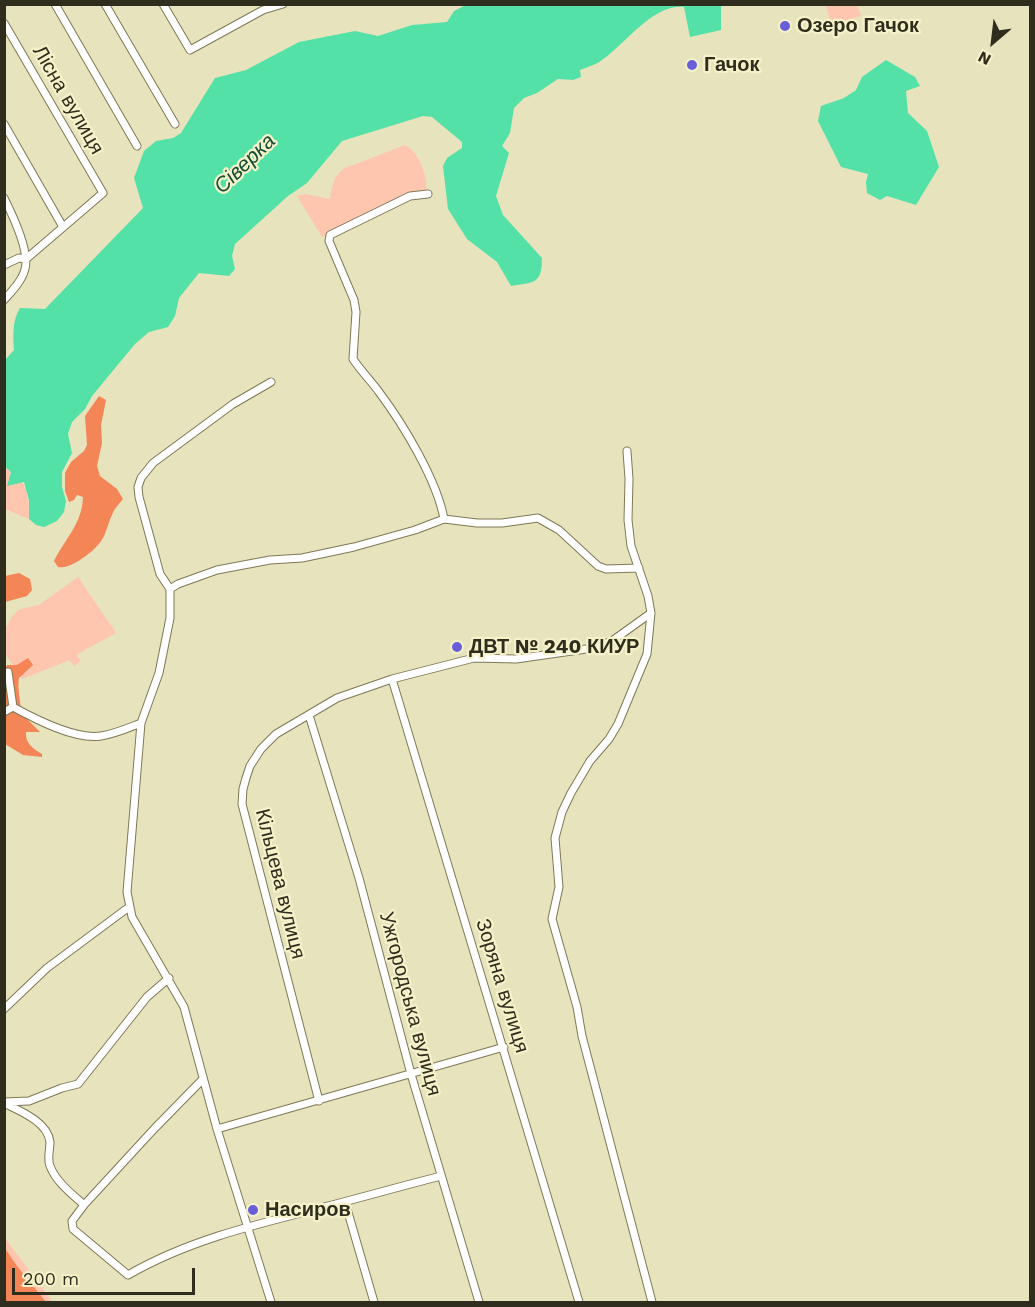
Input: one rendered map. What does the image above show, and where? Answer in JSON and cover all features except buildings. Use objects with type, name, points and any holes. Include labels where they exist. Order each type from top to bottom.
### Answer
[{"type":"street","points":[[55,4],[137,146]]},
{"type":"street","points":[[105,4],[175,124]]},
{"type":"street","points":[[163,4],[190,50],[263,10],[283,4]]},
{"type":"street","name":"Лісна вулиця","points":[[4,23],[103,193],[63,227]]},
{"type":"street","points":[[4,124],[63,227],[26,259],[19,258],[4,265]]},
{"type":"street","points":[[428,194],[410,196],[330,235],[329,241],[354,300],[356,312],[353,359],[380,394],[414,446],[438,494],[444,519]]},
{"type":"street","points":[[4,198],[26,259],[25,270],[4,300]]},
{"type":"street","points":[[271,382],[233,404],[153,463],[141,478],[138,487],[160,574],[170,589],[170,618],[159,673],[141,723],[127,877],[132,917],[184,1007],[217,1129],[271,1302]]},
{"type":"street","points":[[627,450],[628,520],[631,546],[648,596],[651,613],[647,654],[625,708],[609,739],[590,761],[571,792],[557,824],[554,850],[559,887],[552,919],[577,1007],[582,1036],[652,1302]]},
{"type":"street","points":[[170,589],[217,570],[270,560],[302,558],[354,547],[415,530],[444,519],[502,523],[538,518],[559,530],[598,566],[606,569],[639,568]]},
{"type":"street","name":"Кільцева вулиця","points":[[319,1101],[242,797],[250,766],[261,749],[276,734],[337,698],[392,679],[474,658],[516,658],[593,648],[612,641],[651,613]]},
{"type":"street","points":[[8,672],[13,707]]},
{"type":"street","name":"Зоряна вулиця","points":[[392,679],[579,1302]]},
{"type":"street","points":[[13,707],[67,731],[87,736],[100,736],[122,731],[141,723]]},
{"type":"street","points":[[4,712],[13,707]]},
{"type":"street","name":"Ужгородська вулиця","points":[[309,715],[359,878],[411,1074],[479,1302]]},
{"type":"street","points":[[4,1010],[47,968],[129,907]]},
{"type":"street","points":[[4,1103],[29,1101],[78,1084],[147,997],[168,978]]},
{"type":"street","points":[[217,1129],[504,1047]]},
{"type":"street","points":[[203,1078],[84,1205],[71,1225],[128,1275],[192,1244],[248,1226],[441,1176]]},
{"type":"street","points":[[4,1103],[26,1115],[47,1132],[50,1140],[50,1165],[65,1187],[84,1205]]},
{"type":"street","points":[[345,1202],[374,1302]]},
{"type":"shaded area","points":[[826,5],[857,5],[861,16],[831,25]]},
{"type":"shaded area","points":[[405,145],[410,148],[422,166],[426,180],[425,192],[408,193],[322,237],[297,196],[305,194],[330,199],[334,182],[343,169]]},
{"type":"shaded area","points":[[99,396],[106,400],[101,425],[102,443],[97,466],[100,476],[117,489],[123,499],[114,511],[101,542],[85,557],[73,564],[58,567],[54,561],[77,523],[83,497],[77,495],[69,502],[65,491],[65,473],[71,462],[84,451],[87,445],[85,416]]},
{"type":"shaded area","points":[[4,467],[18,478],[26,489],[29,519],[5,509]]},
{"type":"shaded area","points":[[19,573],[30,579],[32,590],[27,596],[5,602],[5,576]]},
{"type":"shaded area","points":[[78,577],[116,633],[76,655],[81,661],[74,666],[70,660],[22,679],[6,655],[4,644],[6,628],[12,616],[20,609],[39,605]]},
{"type":"shaded area","points":[[28,658],[33,665],[19,678],[21,713],[40,732],[26,732],[26,736],[30,745],[42,754],[42,757],[23,755],[5,744],[5,668],[7,665],[17,665]]},
{"type":"shaded area","points":[[4,1237],[53,1302],[5,1302]]},
{"type":"shaded area","points":[[4,1247],[17,1266],[46,1302],[5,1302]]},
{"type":"water","name":"Гачок","points":[[466,5],[721,5],[721,30],[690,37],[684,7],[673,7],[662,11],[640,26],[600,62],[580,70],[581,77],[573,80],[558,79],[537,93],[524,98],[514,108],[510,133],[502,146],[509,153],[496,196],[503,215],[542,258],[538,278],[530,283],[511,286],[497,262],[467,239],[448,209],[443,166],[447,158],[462,148],[462,142],[432,117],[423,116],[342,141],[307,183],[288,196],[235,244],[232,256],[235,269],[229,276],[199,273],[179,298],[175,316],[168,327],[149,332],[135,344],[92,396],[85,409],[72,422],[68,434],[72,453],[62,472],[62,487],[66,501],[64,512],[57,521],[44,527],[36,525],[29,519],[29,500],[24,482],[7,486],[11,472],[5,467],[5,360],[14,350],[14,323],[20,308],[45,309],[143,208],[134,178],[144,151],[156,141],[173,138],[181,133],[215,78],[246,70],[299,42],[355,31],[378,36],[412,25],[447,22],[454,11]]},
{"type":"water","points":[[886,60],[915,77],[920,86],[906,91],[908,113],[927,131],[939,167],[916,205],[887,196],[880,200],[867,193],[868,174],[841,167],[818,121],[821,106],[844,98],[856,90],[862,77]]},
{"type":"place","name":"Озеро Гачок","points":[[785,26]]},
{"type":"place","name":"Гачок","points":[[692,65]]},
{"type":"place","name":"ДВТ № 240 КИУР","points":[[457,647]]},
{"type":"place","name":"Насиров","points":[[253,1210]]},
{"type":"water label","name":"Сіверка","points":[[245,164]]}]
